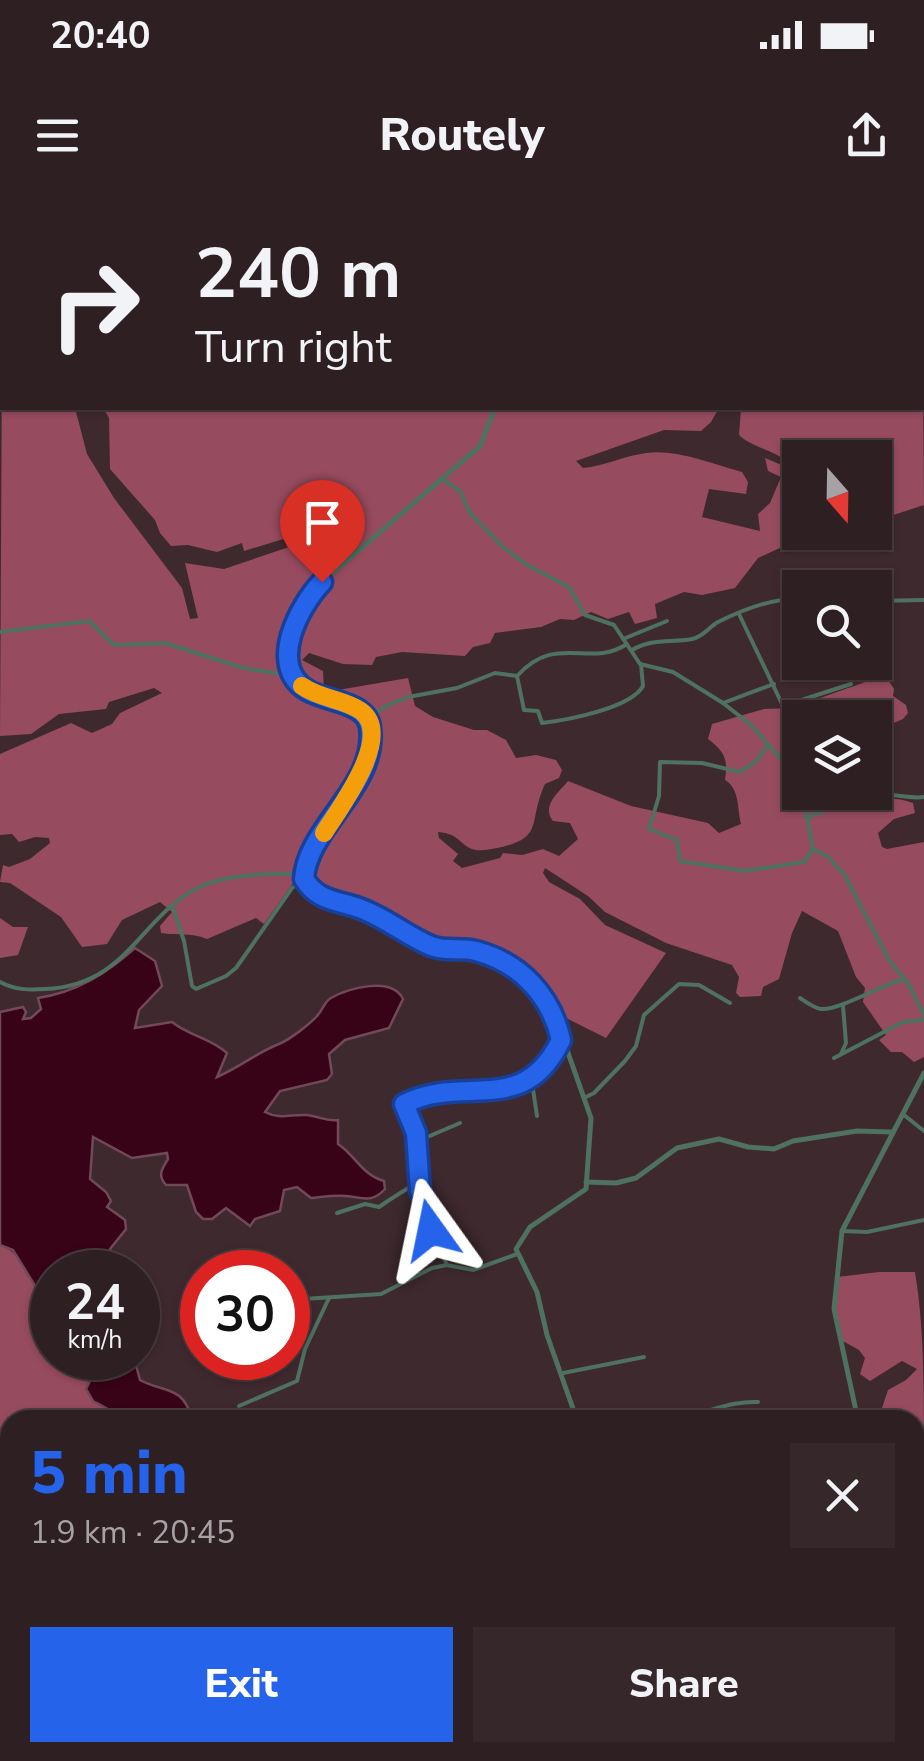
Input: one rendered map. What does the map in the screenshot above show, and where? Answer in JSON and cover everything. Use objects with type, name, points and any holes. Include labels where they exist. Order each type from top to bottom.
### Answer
[{"type":"street","points":[[173,908],[192,986],[196,988],[236,968],[292,888],[304,877],[322,835],[364,769],[370,731],[368,718],[361,711],[305,689],[294,673],[289,648],[291,631],[316,588],[480,446],[494,410]]},
{"type":"street","points":[[441,478],[460,492],[470,513],[503,547],[527,565],[566,585],[585,615],[614,624],[640,664],[642,686],[634,698],[600,708],[587,717],[542,723],[538,712],[524,709],[517,676]]},
{"type":"street","points":[[632,650],[656,640],[696,638],[717,623],[782,599]]},
{"type":"street","points":[[892,601],[924,600]]},
{"type":"street","points":[[739,614],[785,706],[851,684]]},
{"type":"street","points":[[0,632],[89,621],[113,645],[165,644],[240,667],[294,673]]},
{"type":"street","points":[[517,676],[529,662],[546,654],[613,651],[666,621]]},
{"type":"street","points":[[640,664],[673,672],[723,703],[751,725],[782,762]]},
{"type":"street","points":[[368,718],[408,697],[457,688],[495,674],[517,676]]},
{"type":"street","points":[[723,703],[774,684]]},
{"type":"street","points":[[768,745],[756,761],[740,772],[702,763],[660,762],[659,796],[649,829],[676,840],[682,862],[745,872],[804,862],[813,849],[805,810]]},
{"type":"street","points":[[806,818],[860,798],[903,794],[913,799],[924,797]]},
{"type":"street","points":[[813,849],[827,856],[844,874],[924,1018],[903,1022],[834,1058]]},
{"type":"street","points":[[0,982],[27,990],[64,988],[84,981],[121,960],[173,908],[206,884],[283,873],[304,877],[316,895],[358,907],[427,944],[479,952],[520,972],[554,1013],[591,1122],[584,1192],[530,1228],[518,1240],[517,1254],[534,1284],[547,1336],[573,1410]]},
{"type":"street","points":[[800,998],[819,1009],[843,1006],[857,996],[905,979]]},
{"type":"street","points":[[584,1098],[625,1061],[636,1046],[644,1015],[679,984],[699,985],[730,1003]]},
{"type":"street","points":[[841,1054],[846,1043],[843,1006]]},
{"type":"street","points":[[447,1265],[431,1230],[420,1191],[418,1141],[403,1106],[442,1091],[499,1091],[545,1068],[561,1040]]},
{"type":"street","points":[[856,1410],[834,1309],[842,1230],[924,1073]]},
{"type":"street","points":[[531,1076],[537,1116]]},
{"type":"street","points":[[904,1114],[924,1131]]},
{"type":"street","points":[[418,1141],[460,1123]]},
{"type":"street","points":[[586,1182],[636,1178],[677,1148],[719,1139],[774,1149],[838,1134],[892,1132]]},
{"type":"street","points":[[337,1213],[365,1204],[382,1206],[387,1198],[401,1195],[421,1181]]},
{"type":"street","points":[[842,1230],[867,1232],[924,1220]]},
{"type":"street","points":[[310,1299],[387,1292],[422,1271],[447,1265],[473,1270],[517,1254]]},
{"type":"street","points":[[239,1406],[297,1381],[305,1348],[330,1298]]},
{"type":"street","points":[[563,1374],[644,1357]]},
{"type":"street","points":[[707,1410],[736,1402],[758,1402]]},
{"type":"shaded area","points":[[2,410],[76,410],[87,454],[114,498],[182,588],[190,619],[198,618],[185,563],[224,569],[292,546],[290,537],[244,551],[242,543],[217,552],[188,545],[171,546],[155,520],[110,469],[109,418],[104,410],[718,410],[701,431],[664,430],[576,461],[583,468],[658,452],[742,472],[748,482],[746,494],[709,489],[702,517],[760,531],[758,514],[770,503],[781,477],[768,471],[765,458],[782,465],[782,547],[758,558],[735,588],[702,595],[684,592],[655,604],[657,618],[635,624],[629,612],[608,619],[591,612],[574,620],[560,619],[541,627],[495,633],[490,643],[473,647],[465,656],[402,652],[376,657],[372,665],[343,664],[309,653],[302,660],[323,671],[324,688],[332,691],[408,678],[415,706],[433,717],[474,730],[487,730],[506,740],[516,758],[536,755],[556,760],[562,770],[559,778],[545,784],[533,827],[523,839],[478,850],[438,832],[439,838],[458,854],[453,861],[462,868],[500,858],[503,853],[522,855],[543,849],[559,856],[578,839],[570,823],[553,821],[549,810],[568,781],[631,806],[708,823],[719,833],[741,824],[736,794],[725,780],[724,756],[708,739],[712,724],[764,709],[782,708],[782,810],[892,810],[892,799],[913,803],[915,813],[894,819],[878,833],[882,847],[887,849],[924,842],[924,1057],[914,1062],[902,1052],[891,1052],[879,1040],[886,1035],[863,1002],[865,988],[856,977],[838,931],[802,911],[779,979],[763,987],[761,996],[740,997],[736,993],[739,977],[732,965],[666,943],[605,912],[545,868],[543,873],[549,882],[580,899],[605,925],[666,953],[606,1038],[560,1015],[527,972],[487,950],[439,946],[350,901],[316,891],[305,876],[296,879],[264,924],[256,918],[207,939],[161,933],[160,926],[172,912],[160,902],[122,920],[107,944],[82,947],[61,917],[10,883],[0,882],[3,865],[9,867],[30,859],[50,843],[49,838],[19,842],[12,834],[0,835],[0,754],[71,723],[92,733],[112,724],[120,713],[162,693],[154,688],[109,702],[106,709],[59,714],[31,734],[0,736]]},
{"type":"shaded area","points":[[741,410],[923,410],[924,505],[892,515],[892,440],[782,440],[782,459],[739,435]]},
{"type":"shaded area","points":[[871,680],[888,680],[893,696],[906,705],[908,713],[892,724],[892,700],[815,700]]},
{"type":"shaded area","points":[[0,918],[13,927],[28,927],[18,955],[0,958]]},
{"type":"shaded area","points":[[135,948],[155,961],[162,986],[139,1010],[135,1028],[172,1022],[213,1044],[227,1053],[217,1077],[293,1036],[339,994],[370,986],[397,992],[403,999],[389,1028],[345,1040],[329,1054],[332,1074],[327,1080],[280,1091],[265,1112],[338,1120],[338,1144],[370,1174],[384,1181],[385,1189],[371,1198],[311,1198],[297,1187],[284,1190],[280,1211],[255,1219],[250,1226],[226,1208],[212,1219],[203,1219],[196,1212],[187,1185],[166,1185],[163,1181],[161,1172],[167,1153],[132,1158],[93,1137],[90,1179],[106,1192],[111,1201],[107,1207],[125,1220],[126,1229],[110,1250],[30,1250],[30,1278],[13,1250],[0,1245],[0,1012],[23,1007],[23,1019],[31,1018],[41,1009],[38,998],[66,991],[114,966]]},
{"type":"shaded area","points":[[0,1245],[12,1252],[30,1274],[30,1380],[94,1380],[93,1401],[105,1410],[0,1410]]},
{"type":"shaded area","points":[[915,1272],[924,1410],[881,1410],[888,1390],[917,1369],[902,1361],[870,1381],[860,1374],[865,1358],[841,1340],[836,1313],[837,1277]]},
{"type":"shaded area","points":[[90,1380],[140,1380],[178,1395],[188,1410],[105,1410],[86,1389]]},
{"type":"slow traffic","points":[[302,686],[361,711],[370,724],[364,769],[324,833]]},
{"type":"route","points":[[322,582],[297,617],[289,636],[294,673],[305,689],[361,711],[368,718],[369,748],[364,769],[322,835],[304,879],[316,895],[358,907],[427,944],[479,952],[520,972],[554,1013],[561,1040],[545,1068],[517,1085],[492,1092],[442,1091],[404,1104],[418,1141],[420,1191],[431,1230]]}]
